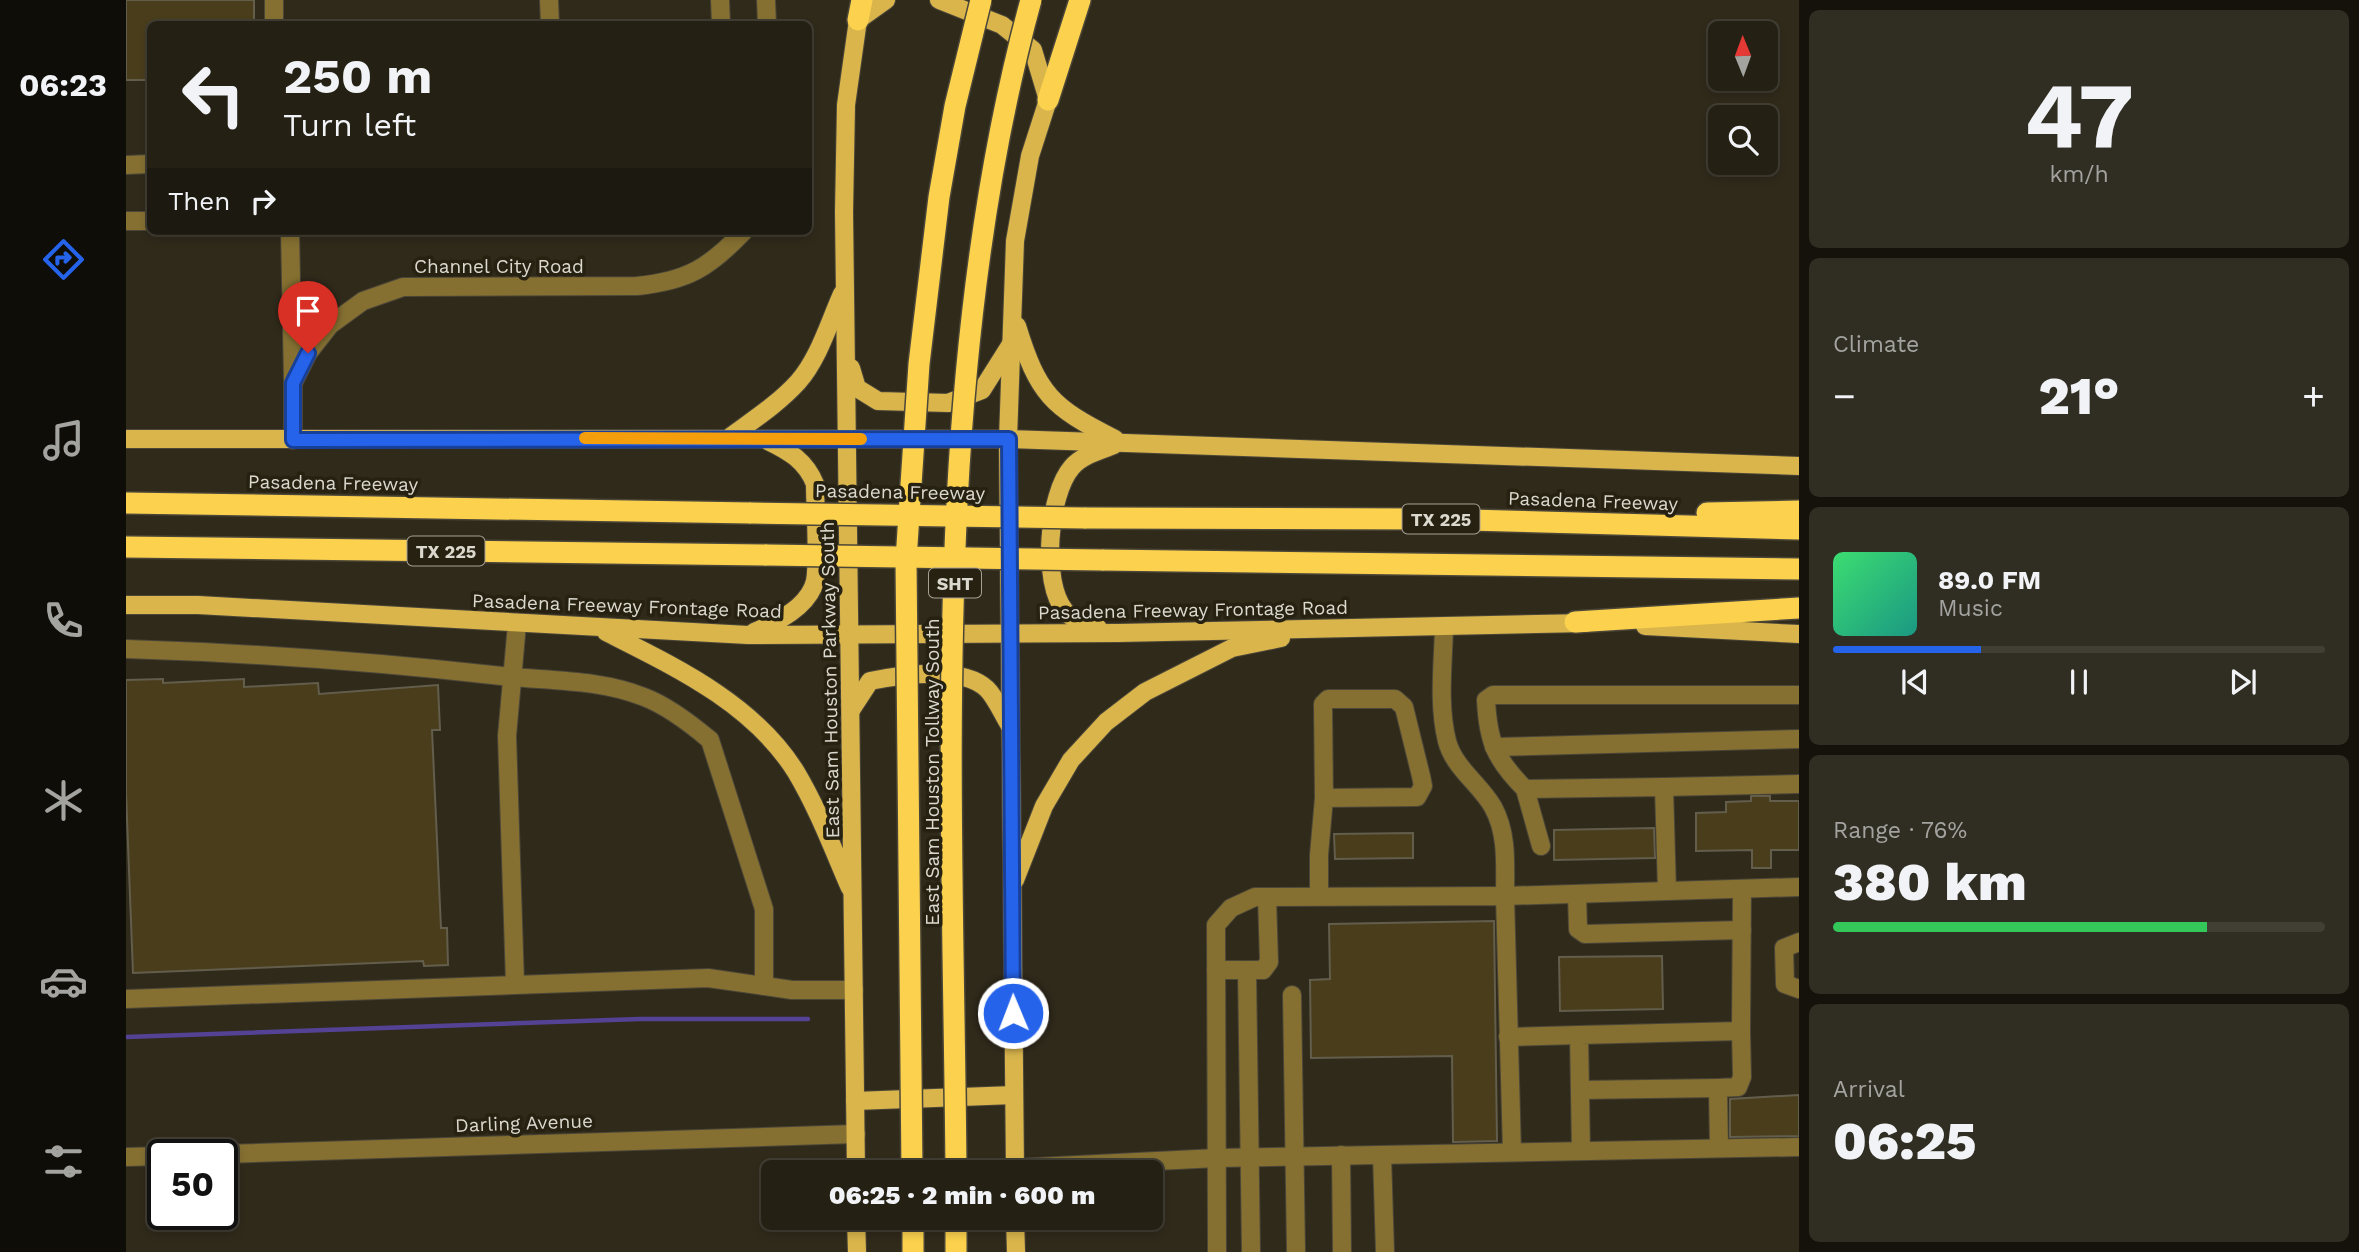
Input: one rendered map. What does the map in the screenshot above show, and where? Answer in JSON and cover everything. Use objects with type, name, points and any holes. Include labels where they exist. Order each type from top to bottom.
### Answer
[{"type":"highway","name":"East Sam Houston Tollway South","points":[[912,1160],[906,560],[919,364],[939,197],[955,106],[981,0]]},
{"type":"highway","name":"East Sam Houston Tollway South","points":[[956,1160],[955,561],[966,382],[988,205],[1006,107],[1031,0]]},
{"type":"highway","points":[[1048,100],[1080,0]]},
{"type":"highway","name":"Pasadena Freeway","points":[[126,503],[1084,518],[1431,519],[1799,529]]},
{"type":"highway","points":[[1431,519],[1799,511]]},
{"type":"highway","name":"TX 225","points":[[126,547],[1799,569]]},
{"type":"highway","points":[[1575,622],[1799,608]]},
{"type":"highway","points":[[913,1230],[913,1252]]},
{"type":"highway","points":[[956,1230],[956,1252]]},
{"type":"main road","points":[[860,10],[886,0]]},
{"type":"main road","points":[[939,0],[1002,24],[1033,50],[1048,100],[1030,156],[1015,241],[1009,439],[1015,1160]]},
{"type":"main road","name":"East Sam Houston Parkway South","points":[[856,1160],[849,439],[844,287],[846,105],[860,10]]},
{"type":"main road","points":[[730,437],[770,408],[799,380],[819,347],[844,287]]},
{"type":"main road","points":[[1013,311],[1031,371],[1047,393],[1074,419],[1121,443]]},
{"type":"main road","points":[[846,351],[857,388],[878,401],[948,404],[982,390],[1012,342]]},
{"type":"main road","points":[[126,439],[1009,439],[1799,466]]},
{"type":"main road","points":[[747,635],[781,619],[798,606],[815,582],[815,484],[810,471],[799,459],[761,439]]},
{"type":"main road","points":[[1118,633],[1080,621],[1063,609],[1053,587],[1048,563],[1061,489],[1068,472],[1082,458],[1121,443]]},
{"type":"main road","name":"Pasadena Freeway Frontage Road","points":[[126,605],[198,605],[747,635],[1444,628],[1575,622],[1799,634]]},
{"type":"main road","points":[[599,628],[718,693],[762,732],[794,770],[814,806],[853,895]]},
{"type":"main road","points":[[1011,890],[1044,806],[1071,760],[1106,722],[1145,692],[1232,648],[1328,629]]},
{"type":"main road","points":[[851,710],[870,681],[907,673],[969,678],[987,689],[1010,726]]},
{"type":"main road","points":[[855,1101],[1014,1095]]},
{"type":"main road","points":[[856,1230],[857,1252]]},
{"type":"main road","points":[[1015,1230],[1016,1252]]},
{"type":"street","points":[[274,0],[274,21]]},
{"type":"street","points":[[550,0],[550,21]]},
{"type":"street","points":[[720,0],[720,21]]},
{"type":"street","points":[[766,0],[767,21]]},
{"type":"street","points":[[126,165],[147,164]]},
{"type":"street","points":[[126,221],[147,221]]},
{"type":"street","points":[[290,235],[293,383]]},
{"type":"street","name":"Channel City Road","points":[[293,440],[293,383],[308,353],[330,325],[363,301],[404,287],[637,286],[671,282],[704,269],[740,235]]},
{"type":"street","points":[[515,983],[507,736],[517,624]]},
{"type":"street","points":[[1444,628],[1443,705],[1448,743],[1465,775],[1492,806],[1504,836],[1512,1152]]},
{"type":"street","points":[[126,649],[260,653],[604,685],[645,697],[691,724],[710,740],[764,909],[764,986]]},
{"type":"street","points":[[1541,846],[1525,789],[1510,775],[1488,737],[1486,700],[1493,695],[1799,695]]},
{"type":"street","points":[[1319,896],[1324,798],[1323,704],[1328,699],[1395,699],[1404,707],[1421,776],[1423,786],[1417,797],[1324,798]]},
{"type":"street","points":[[1494,747],[1799,739]]},
{"type":"street","points":[[1525,789],[1799,784]]},
{"type":"street","points":[[1664,787],[1667,891]]},
{"type":"street","points":[[1217,1252],[1216,925],[1231,908],[1255,897],[1505,896],[1799,887]]},
{"type":"street","points":[[1580,1090],[1738,1087],[1742,1077],[1742,889]]},
{"type":"street","points":[[1577,894],[1578,929],[1586,934],[1742,930]]},
{"type":"street","points":[[1216,970],[1263,970],[1269,962],[1267,897]]},
{"type":"street","points":[[1799,942],[1784,948],[1785,984],[1799,989]]},
{"type":"street","points":[[1247,970],[1251,1252]]},
{"type":"street","points":[[126,999],[708,978],[792,990],[854,990]]},
{"type":"street","points":[[1292,995],[1296,1252]]},
{"type":"street","points":[[1508,1037],[1741,1031]]},
{"type":"street","points":[[1579,1035],[1581,1150]]},
{"type":"street","points":[[1718,1088],[1719,1148]]},
{"type":"street","name":"Darling Avenue","points":[[238,1154],[856,1134]]},
{"type":"street","points":[[1163,1161],[1382,1154],[1799,1147]]},
{"type":"street","points":[[1382,1154],[1385,1252]]},
{"type":"street","points":[[1341,1155],[1342,1252]]},
{"type":"street","points":[[126,1157],[147,1156]]},
{"type":"building","points":[[126,0],[254,0],[254,21],[147,21],[147,80],[126,80]]},
{"type":"building","points":[[163,679],[163,683],[244,679],[244,687],[318,683],[319,694],[438,685],[440,730],[432,730],[441,928],[447,928],[448,965],[424,966],[423,961],[133,973],[126,793],[126,680]]},
{"type":"building","points":[[1751,796],[1770,796],[1770,801],[1799,801],[1799,850],[1771,850],[1771,868],[1752,868],[1752,850],[1696,851],[1696,813],[1726,812],[1726,802],[1751,801]]},
{"type":"building","points":[[1654,828],[1655,858],[1554,860],[1554,830]]},
{"type":"building","points":[[1413,833],[1413,858],[1335,859],[1334,834]]},
{"type":"building","points":[[1494,921],[1497,1141],[1453,1142],[1452,1056],[1311,1058],[1310,980],[1330,979],[1329,924]]},
{"type":"building","points":[[1662,956],[1663,1009],[1560,1011],[1559,957]]},
{"type":"building","points":[[1799,1095],[1799,1136],[1730,1137],[1730,1099]]},
{"type":"waterway","points":[[126,1037],[640,1019],[808,1019]]},
{"type":"slow traffic","points":[[585,438],[861,439]]},
{"type":"route","points":[[308,353],[293,383],[293,440],[730,437],[1009,439],[1013,1013]]}]
